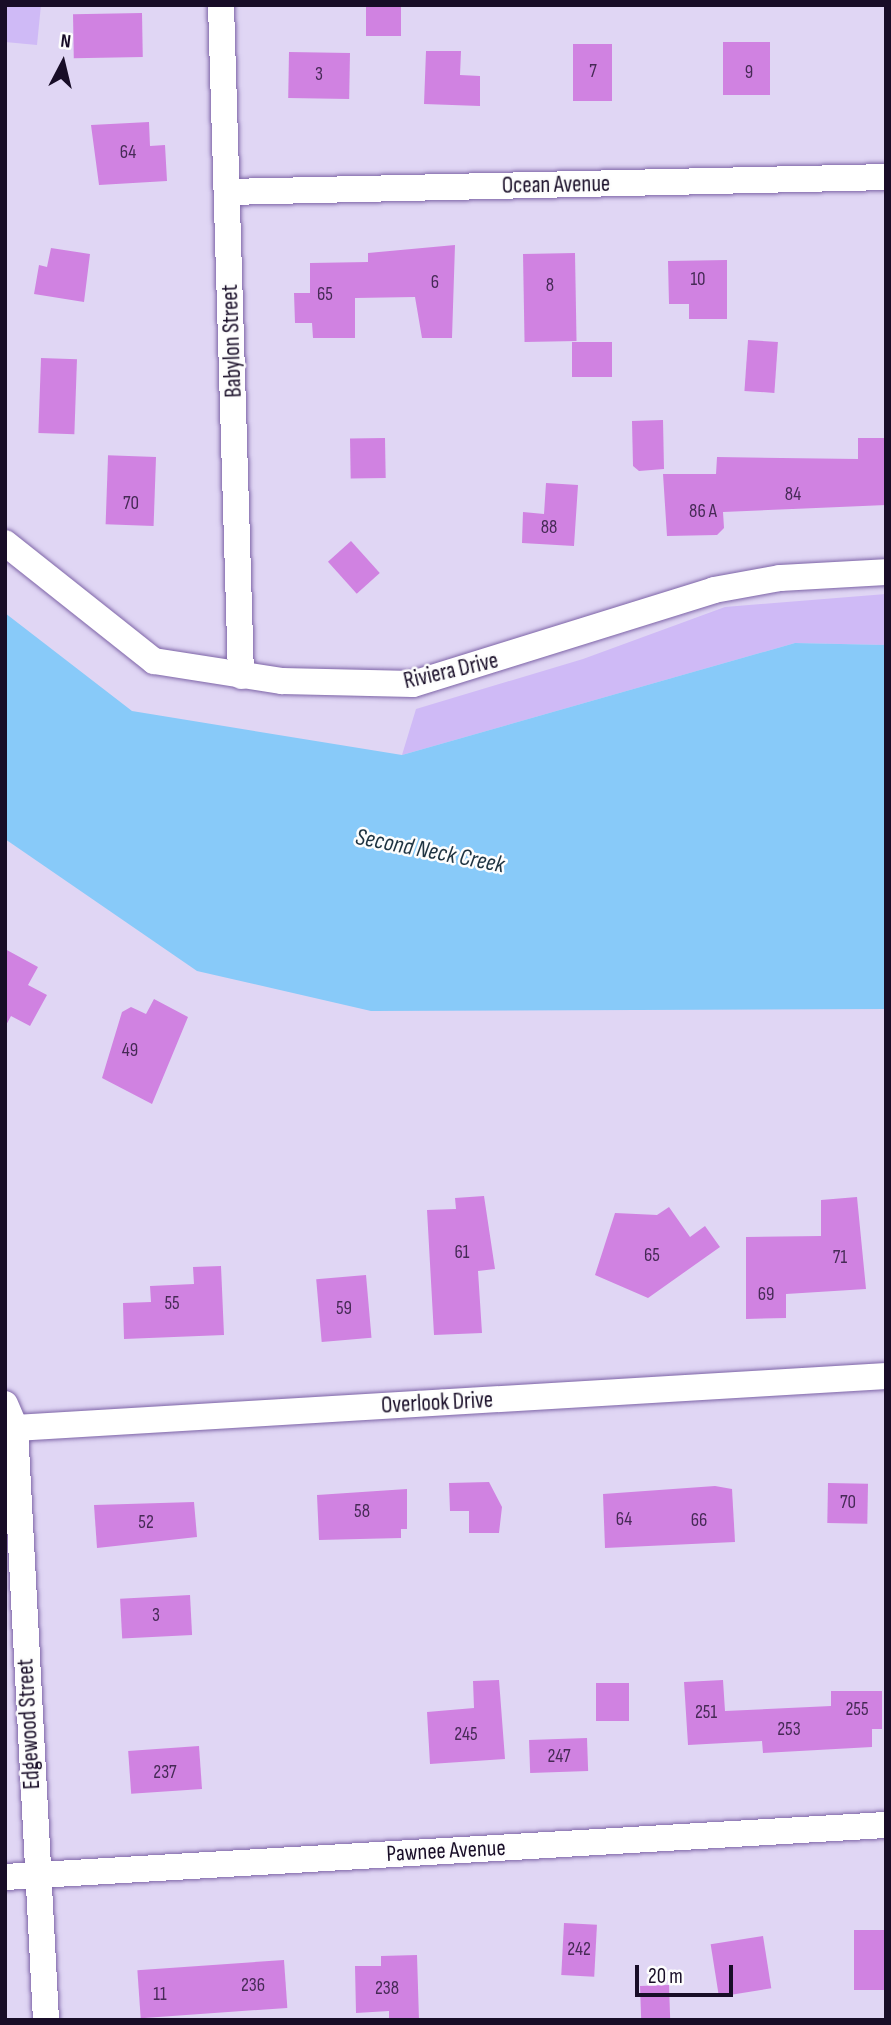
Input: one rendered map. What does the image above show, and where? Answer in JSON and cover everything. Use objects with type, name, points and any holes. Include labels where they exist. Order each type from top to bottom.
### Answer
[{"type":"street","name":"Babylon Street","points":[[221,5],[242,676]]},
{"type":"street","name":"Ocean Avenue","points":[[227,192],[886,177]]},
{"type":"street","name":"Riviera Drive","points":[[5,543],[154,661],[242,676],[413,684],[714,590],[780,578],[886,572]]},
{"type":"street","name":"Overlook Drive","points":[[8,1420],[886,1376]]},
{"type":"street","name":"Edgewood Street","points":[[8,1420],[46,2020]]},
{"type":"street","name":"Pawnee Avenue","points":[[5,1877],[886,1825]]},
{"type":"shaded area","points":[[5,5],[41,5],[37,45],[5,42]]},
{"type":"shaded area","points":[[886,594],[886,645],[795,643],[402,755],[416,709],[583,659],[725,607]]},
{"type":"water","name":"Second Neck Creek","points":[[5,613],[132,711],[402,755],[795,643],[886,645],[886,1009],[371,1011],[197,971],[5,839]]},
{"type":"building","points":[[366,5],[401,5],[401,36],[366,36]]},
{"type":"building","points":[[142,13],[143,57],[74,58],[73,14]]},
{"type":"building","points":[[723,42],[770,42],[770,95],[723,95]]},
{"type":"building","points":[[573,44],[612,44],[612,101],[573,101]]},
{"type":"building","points":[[426,51],[461,51],[460,75],[480,76],[480,106],[424,104]]},
{"type":"building","points":[[289,52],[350,53],[349,99],[288,98]]},
{"type":"building","points":[[149,122],[150,146],[165,145],[167,181],[99,185],[91,125]]},
{"type":"building","points":[[455,245],[452,338],[422,338],[415,297],[355,298],[355,338],[313,338],[312,323],[295,323],[294,293],[310,293],[310,263],[368,262],[368,253]]},
{"type":"building","points":[[51,248],[90,254],[84,302],[34,294],[39,265],[47,267]]},
{"type":"building","points":[[575,253],[577,341],[525,342],[523,254]]},
{"type":"building","points":[[727,260],[727,319],[689,319],[689,304],[669,304],[668,261]]},
{"type":"building","points":[[748,340],[778,342],[774,393],[744,391]]},
{"type":"building","points":[[572,342],[612,342],[612,377],[572,377]]},
{"type":"building","points":[[41,358],[77,359],[74,434],[38,433]]},
{"type":"building","points":[[663,420],[664,469],[639,471],[633,466],[632,421]]},
{"type":"building","points":[[385,438],[386,478],[351,479],[350,439]]},
{"type":"building","points":[[858,438],[886,438],[886,505],[723,512],[724,528],[717,535],[667,536],[663,474],[716,474],[717,457],[858,459]]},
{"type":"building","points":[[108,455],[156,457],[154,526],[106,524]]},
{"type":"building","points":[[546,483],[578,485],[574,546],[522,543],[523,512],[544,514]]},
{"type":"building","points":[[351,541],[380,573],[357,594],[328,562]]},
{"type":"building","points":[[5,949],[38,967],[28,985],[47,995],[30,1026],[11,1016],[5,1027]]},
{"type":"building","points":[[154,999],[188,1017],[152,1104],[102,1078],[122,1012],[131,1007],[146,1014]]},
{"type":"building","points":[[484,1196],[495,1269],[478,1271],[482,1333],[434,1335],[427,1210],[456,1209],[455,1198]]},
{"type":"building","points":[[857,1197],[866,1289],[786,1294],[786,1318],[746,1319],[746,1237],[821,1236],[821,1200]]},
{"type":"building","points":[[669,1207],[690,1237],[705,1226],[720,1247],[648,1298],[595,1275],[615,1213],[657,1215]]},
{"type":"building","points":[[221,1266],[224,1335],[124,1339],[123,1303],[151,1302],[150,1286],[194,1284],[193,1267]]},
{"type":"building","points":[[366,1275],[371,1338],[322,1342],[316,1279]]},
{"type":"building","points":[[489,1482],[502,1507],[499,1533],[469,1533],[469,1511],[450,1511],[449,1483]]},
{"type":"building","points":[[828,1483],[868,1484],[867,1524],[827,1523]]},
{"type":"building","points":[[715,1486],[732,1489],[735,1542],[605,1548],[603,1494]]},
{"type":"building","points":[[407,1489],[407,1529],[401,1529],[401,1538],[319,1540],[317,1495]]},
{"type":"building","points":[[194,1502],[197,1537],[97,1548],[94,1505]]},
{"type":"building","points":[[190,1595],[192,1635],[122,1639],[120,1599]]},
{"type":"building","points":[[499,1680],[505,1759],[430,1764],[427,1712],[474,1708],[473,1681]]},
{"type":"building","points":[[723,1680],[725,1711],[831,1706],[831,1691],[882,1691],[882,1729],[872,1729],[872,1747],[763,1753],[762,1741],[688,1745],[684,1682]]},
{"type":"building","points":[[596,1683],[629,1683],[629,1721],[596,1721]]},
{"type":"building","points":[[587,1738],[588,1771],[530,1773],[529,1740]]},
{"type":"building","points":[[199,1746],[202,1789],[131,1794],[128,1751]]},
{"type":"building","points":[[564,1923],[597,1925],[594,1977],[561,1975]]},
{"type":"building","points":[[854,1930],[886,1930],[886,1990],[854,1990]]},
{"type":"building","points":[[763,1936],[771,1988],[719,1997],[711,1944]]},
{"type":"building","points":[[417,1955],[419,2020],[389,2020],[389,2011],[356,2013],[355,1966],[381,1966],[381,1956]]},
{"type":"building","points":[[284,1960],[287,2008],[141,2018],[137,1970]]},
{"type":"building","points":[[669,1985],[670,2020],[641,2020],[640,1986]]}]
